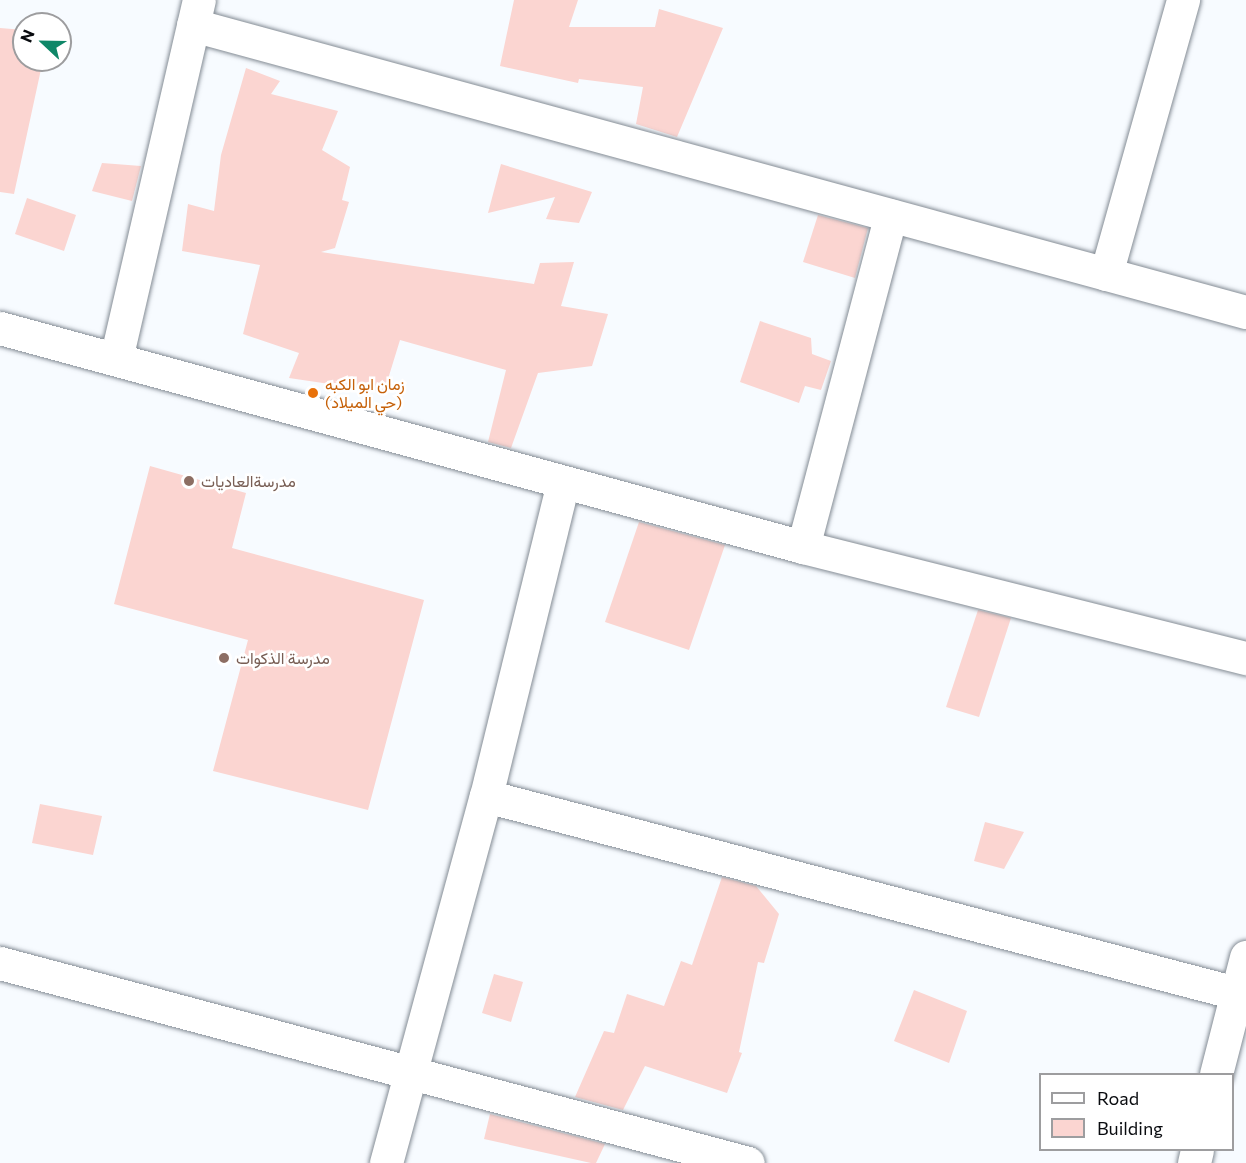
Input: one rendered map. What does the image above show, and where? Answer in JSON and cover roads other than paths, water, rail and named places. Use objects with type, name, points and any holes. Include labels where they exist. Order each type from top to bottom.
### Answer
[{"type":"street","points":[[1106,274],[1183,0]]},
{"type":"street","points":[[116,359],[196,13],[891,216],[1246,312]]},
{"type":"street","points":[[804,547],[891,216]]},
{"type":"street","points":[[0,328],[804,547],[1246,658]]},
{"type":"street","points":[[386,1163],[486,796],[563,482]]},
{"type":"street","points":[[486,796],[1236,993]]},
{"type":"street","points":[[1216,1073],[1246,957]]},
{"type":"street","points":[[0,963],[748,1163]]},
{"type":"place","name":"زمان ابو الكبه (حي الميلاد)","points":[[313,393]]},
{"type":"place","name":"مدرسةالعاديات","points":[[189,481]]},
{"type":"place","name":"مدرسة الذكوات","points":[[224,658]]}]
